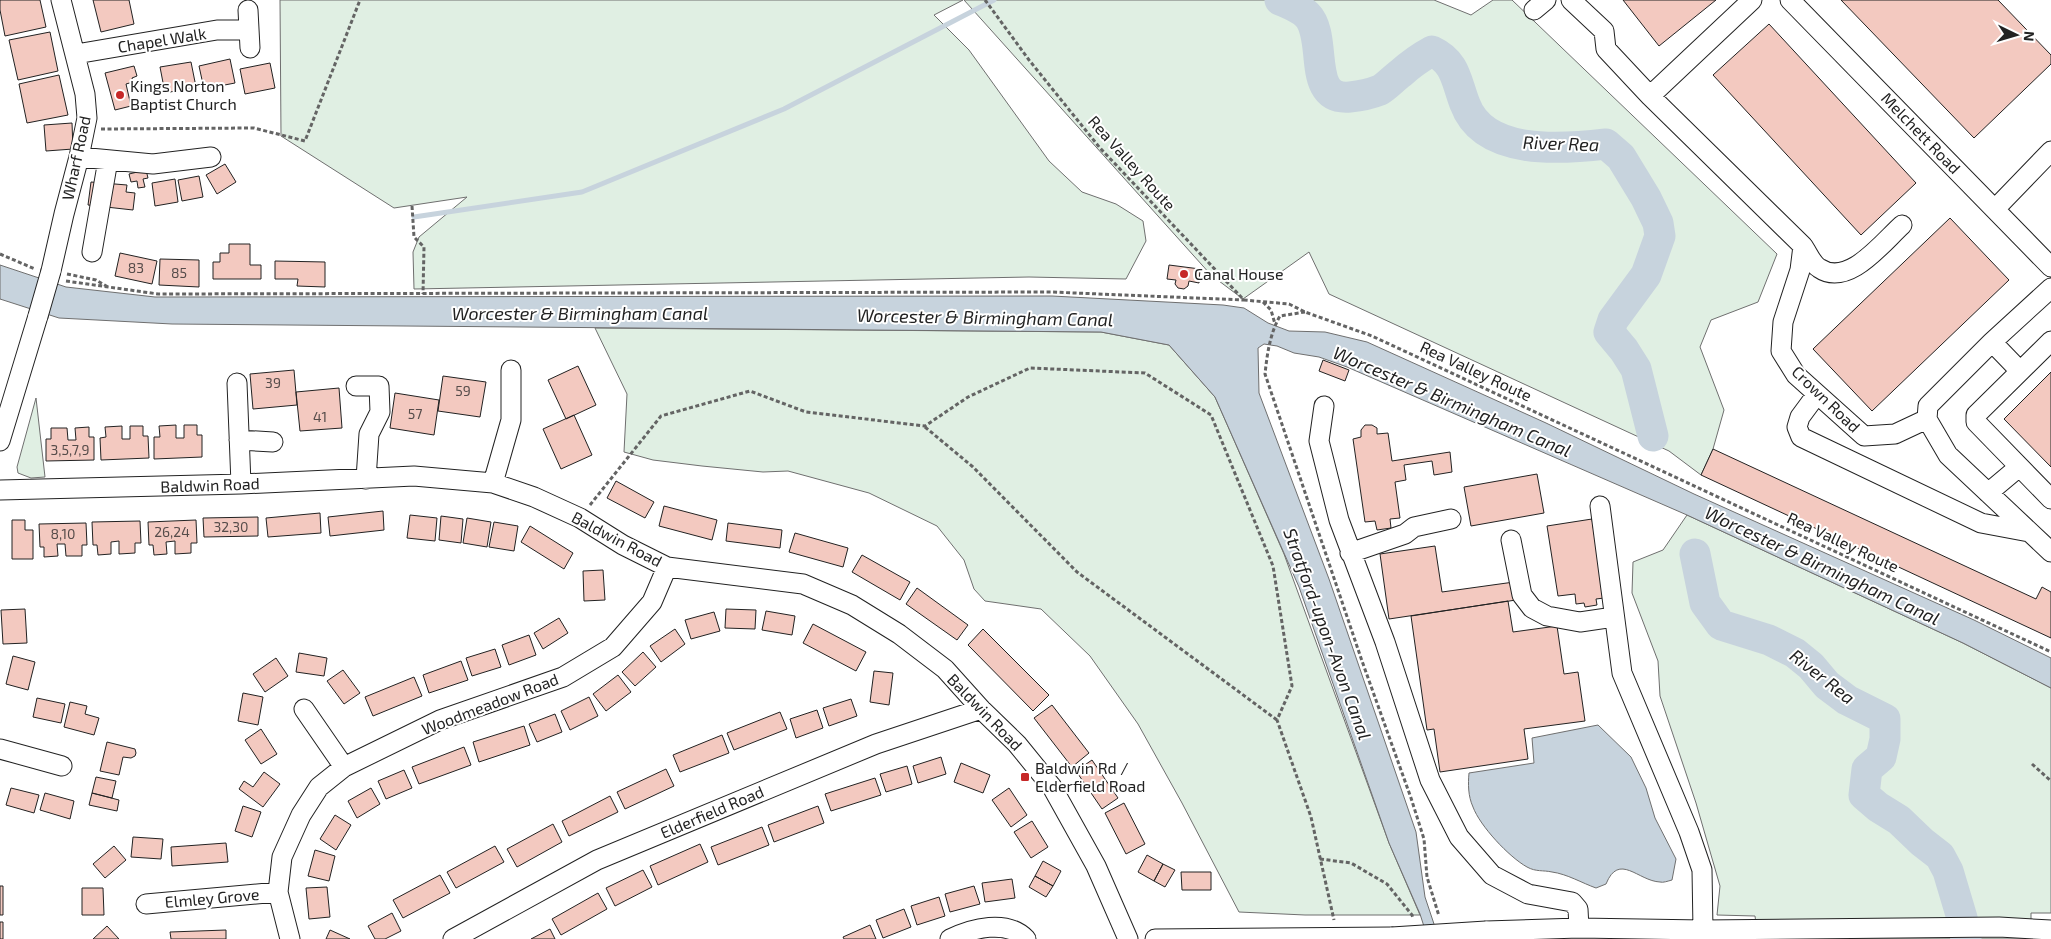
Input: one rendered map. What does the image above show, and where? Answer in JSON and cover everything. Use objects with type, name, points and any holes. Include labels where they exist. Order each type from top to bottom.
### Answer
[{"type":"street","name":"Wharf Road","points":[[0,441],[6,400],[38,316],[51,274],[86,129],[86,94],[61,0]]},
{"type":"street","points":[[1571,0],[1604,31],[1606,50],[1650,96],[1803,246],[1817,268],[1828,273],[1840,274],[1859,265],[1902,225]]},
{"type":"street","points":[[1650,96],[1752,0]]},
{"type":"street","name":"Melchett Road","points":[[1790,0],[2051,267]]},
{"type":"street","name":"Chapel Walk","points":[[76,54],[217,30],[249,39],[248,10]]},
{"type":"street","points":[[1995,209],[2051,151]]},
{"type":"street","points":[[79,157],[153,164],[211,157]]},
{"type":"street","points":[[92,252],[108,160]]},
{"type":"street","name":"Crown Road","points":[[1803,246],[1800,270],[1783,322],[1781,351],[1796,375],[1864,436],[1895,434],[1927,419]]},
{"type":"street","points":[[2050,547],[2031,533],[1948,455],[1927,419],[1928,406],[1992,342],[2051,288]]},
{"type":"street","points":[[2051,341],[1975,418],[1976,422],[2051,499]]},
{"type":"street","points":[[1992,342],[2020,371]]},
{"type":"street","points":[[493,483],[510,420],[511,370]]},
{"type":"street","points":[[237,383],[241,484]]},
{"type":"street","points":[[356,386],[379,386],[380,412],[369,434],[366,479]]},
{"type":"street","points":[[1817,394],[1800,417],[1797,427],[1801,437],[1981,523],[2031,533]]},
{"type":"street","points":[[1324,406],[1319,441],[1338,520],[1385,642],[1430,780],[1459,837],[1492,875],[1528,894],[1572,902],[1578,909],[1579,928]]},
{"type":"street","points":[[238,440],[273,442]]},
{"type":"street","points":[[1988,493],[2019,466]]},
{"type":"street","name":"Baldwin Road","points":[[0,490],[241,484],[414,476],[493,483],[580,518],[623,544],[667,567],[803,584],[852,605],[899,634],[944,669],[1017,744],[1052,787],[1096,866],[1128,939]]},
{"type":"street","points":[[1600,506],[1622,673],[1689,832],[1702,870],[1704,930]]},
{"type":"street","points":[[1350,553],[1405,534],[1414,527],[1451,518]]},
{"type":"street","points":[[1511,540],[1522,595],[1532,608],[1547,616],[1580,622],[1614,617]]},
{"type":"street","name":"Woodmeadow Road","points":[[290,939],[278,892],[282,857],[301,815],[318,787],[344,767],[440,720],[563,676],[613,647],[652,602],[667,567]]},
{"type":"street","points":[[304,709],[344,767]]},
{"type":"street","name":"Elderfield Road","points":[[453,939],[597,860],[876,744],[981,709]]},
{"type":"street","points":[[0,748],[62,766]]},
{"type":"street","name":"Elmley Grove","points":[[146,904],[278,892]]},
{"type":"street","points":[[950,939],[961,934],[992,927],[1019,931],[1026,939]]},
{"type":"street","points":[[1155,939],[1392,937],[1579,928],[1623,934],[1704,930],[1999,927],[2046,933]]},
{"type":"path","points":[[86,129],[254,128],[305,141],[360,0]]},
{"type":"path","name":"Rea Valley Route","points":[[985,0],[1029,60],[1100,148],[1244,300],[1289,304],[1305,312],[1372,336],[2051,652]]},
{"type":"path","points":[[412,206],[414,237],[424,247],[423,294]]},
{"type":"path","points":[[0,254],[51,274],[110,289],[158,294],[1051,292],[1244,300]]},
{"type":"path","points":[[51,274],[96,280],[110,289]]},
{"type":"path","points":[[1262,301],[1271,310],[1275,325]]},
{"type":"path","points":[[1305,312],[1280,316],[1275,325],[1264,374],[1411,798],[1424,839],[1427,877],[1441,921]]},
{"type":"path","points":[[925,426],[968,397],[1030,368],[1144,373],[1211,415],[1273,566],[1292,686],[1277,720]]},
{"type":"path","points":[[580,518],[661,416],[750,392],[806,412],[925,426],[973,468],[1077,572],[1277,720],[1311,817],[1339,938]]},
{"type":"path","points":[[2032,764],[2051,781]]},
{"type":"path","points":[[1320,859],[1351,862],[1387,884],[1412,915]]},
{"type":"green space","points":[[280,0],[963,0],[934,15],[969,50],[1049,161],[1082,192],[1116,204],[1143,221],[1146,241],[1126,279],[1029,277],[414,289],[413,252],[419,237],[467,197],[394,208],[281,136]]},
{"type":"green space","points":[[964,0],[1434,0],[1471,15],[1493,0],[1512,0],[1777,254],[1758,302],[1711,320],[1700,347],[1724,410],[1713,449],[1701,475],[1669,451],[1329,294],[1309,252],[1243,299],[1211,275]]},
{"type":"green space","points":[[595,328],[1101,332],[1169,345],[1215,397],[1284,554],[1389,843],[1420,915],[1305,915],[1239,912],[1138,724],[1090,656],[1041,609],[985,601],[974,589],[964,560],[937,526],[869,493],[788,471],[763,472],[702,466],[653,460],[624,452],[627,394]]},
{"type":"green space","points":[[36,398],[45,477],[31,478],[18,473],[17,467]]},
{"type":"green space","points":[[1687,515],[1963,643],[2051,688],[2051,913],[2031,913],[2031,939],[1758,939],[1755,916],[1717,915],[1720,886],[1696,803],[1660,696],[1658,661],[1632,593],[1633,562],[1663,550]]},
{"type":"water","points":[[0,265],[66,287],[155,297],[1052,296],[1223,305],[1244,308],[1268,323],[1289,331],[1325,332],[1367,342],[1546,423],[1694,494],[1974,620],[2051,658],[2051,688],[1963,643],[1687,515],[1347,367],[1319,357],[1294,353],[1277,346],[1264,344],[1258,348],[1259,393],[1329,579],[1416,832],[1425,897],[1439,939],[1428,939],[1420,914],[1389,843],[1299,587],[1215,397],[1169,345],[1101,332],[172,324],[59,318],[0,299]]},
{"type":"water","points":[[1598,725],[1631,757],[1646,788],[1655,818],[1676,859],[1672,880],[1663,882],[1652,880],[1623,869],[1617,870],[1611,875],[1606,884],[1596,888],[1563,875],[1530,869],[1504,849],[1488,832],[1471,803],[1469,773],[1534,763],[1532,738]]},
{"type":"building","points":[[0,0],[40,0],[46,27],[5,36]]},
{"type":"building","points":[[93,0],[129,0],[134,24],[101,32]]},
{"type":"building","points":[[1623,0],[1716,0],[1659,46]]},
{"type":"building","points":[[1841,0],[1998,0],[2051,55],[2051,64],[1974,138]]},
{"type":"building","points":[[1769,24],[1916,183],[1861,235],[1713,75]]},
{"type":"building","points":[[50,32],[58,71],[18,80],[9,40]]},
{"type":"building","points":[[230,59],[235,83],[204,89],[199,66]]},
{"type":"building","points":[[191,62],[196,87],[165,93],[160,67]]},
{"type":"building","points":[[270,63],[275,88],[245,94],[240,69]]},
{"type":"building","name":"Kings Norton Baptist Church","points":[[134,66],[137,76],[132,78],[133,82],[126,84],[131,106],[115,110],[105,73]]},
{"type":"building","points":[[59,75],[68,115],[27,123],[19,84]]},
{"type":"building","points":[[72,123],[73,149],[46,151],[44,125]]},
{"type":"building","points":[[225,164],[236,182],[217,194],[206,175]]},
{"type":"building","points":[[146,170],[148,178],[143,179],[145,187],[138,188],[137,181],[131,182],[129,174]]},
{"type":"building","points":[[199,176],[203,197],[182,201],[178,180]]},
{"type":"building","points":[[175,179],[178,202],[155,206],[152,183]]},
{"type":"building","points":[[91,182],[127,185],[126,192],[135,193],[133,210],[88,205]]},
{"type":"building","points":[[1950,218],[2009,280],[1872,411],[1813,349]]},
{"type":"building","points":[[229,244],[250,244],[250,265],[261,265],[261,279],[213,279],[213,262],[220,262],[220,253],[229,253]]},
{"type":"building","points":[[120,253],[157,261],[152,284],[115,276]]},
{"type":"building","points":[[160,259],[199,260],[199,287],[159,285]]},
{"type":"building","points":[[275,261],[325,262],[325,287],[297,286],[298,279],[275,279]]},
{"type":"building","name":"Canal House","points":[[1169,265],[1200,269],[1199,283],[1189,281],[1188,286],[1184,289],[1178,288],[1175,284],[1176,280],[1167,279]]},
{"type":"building","points":[[1323,360],[1349,370],[1345,381],[1319,371]]},
{"type":"building","points":[[578,366],[596,405],[566,419],[548,380]]},
{"type":"building","points":[[294,370],[297,405],[253,409],[250,374]]},
{"type":"building","points":[[2051,372],[2051,467],[2004,419]]},
{"type":"building","points":[[443,376],[486,382],[480,417],[438,411]]},
{"type":"building","points":[[339,388],[342,428],[300,431],[296,392]]},
{"type":"building","points":[[395,393],[439,400],[434,435],[390,428]]},
{"type":"building","points":[[574,415],[592,455],[561,469],[543,429]]},
{"type":"building","points":[[176,425],[176,438],[184,438],[184,425],[197,425],[197,435],[202,435],[202,457],[154,459],[154,437],[160,437],[159,426]]},
{"type":"building","points":[[1365,425],[1372,425],[1377,428],[1377,434],[1388,433],[1392,461],[1450,452],[1452,472],[1434,475],[1432,461],[1404,465],[1406,480],[1395,482],[1400,518],[1390,519],[1391,528],[1377,530],[1375,521],[1365,522],[1353,439],[1361,437],[1361,430]]},
{"type":"building","points":[[122,426],[122,439],[130,439],[130,426],[143,426],[143,436],[148,436],[149,458],[101,460],[100,438],[106,437],[105,427]]},
{"type":"building","points":[[89,427],[89,437],[94,437],[94,460],[46,461],[46,439],[51,439],[51,428],[67,428],[68,440],[76,440],[75,428]]},
{"type":"building","points":[[1713,449],[2036,599],[2042,587],[2051,592],[2051,638],[1701,475]]},
{"type":"building","points":[[1537,474],[1544,513],[1471,526],[1464,487]]},
{"type":"building","points":[[616,481],[654,502],[645,518],[607,498]]},
{"type":"building","points":[[664,506],[717,520],[712,540],[659,526]]},
{"type":"building","points":[[383,511],[384,530],[330,536],[328,517]]},
{"type":"building","points":[[320,513],[321,533],[268,537],[266,518]]},
{"type":"building","points":[[410,515],[437,518],[435,541],[407,538]]},
{"type":"building","points":[[441,516],[463,519],[461,543],[439,540]]},
{"type":"building","points":[[258,517],[258,536],[204,537],[203,518]]},
{"type":"building","points":[[467,518],[491,522],[487,547],[463,543]]},
{"type":"building","points":[[1592,519],[1604,598],[1596,599],[1597,605],[1585,607],[1584,603],[1576,604],[1575,594],[1558,596],[1547,526]]},
{"type":"building","points":[[12,520],[25,520],[25,530],[33,530],[33,559],[12,559]]},
{"type":"building","points":[[196,520],[197,543],[191,543],[191,553],[175,554],[175,541],[166,542],[167,554],[154,555],[153,545],[149,545],[148,522]]},
{"type":"building","points":[[140,521],[141,543],[135,543],[135,553],[119,554],[119,541],[111,542],[111,554],[98,555],[97,545],[93,545],[92,522]]},
{"type":"building","points":[[494,522],[518,526],[514,551],[489,547]]},
{"type":"building","points":[[86,523],[87,545],[82,545],[82,556],[66,556],[65,544],[57,544],[58,556],[44,557],[44,547],[40,547],[39,524]]},
{"type":"building","points":[[728,523],[782,530],[780,548],[726,541]]},
{"type":"building","points":[[530,526],[573,553],[564,569],[521,542]]},
{"type":"building","points":[[795,533],[848,548],[843,567],[789,552]]},
{"type":"building","points":[[1435,546],[1442,592],[1514,582],[1516,600],[1389,619],[1380,554]]},
{"type":"building","points":[[862,555],[910,582],[900,600],[852,572]]},
{"type":"building","points":[[603,570],[605,600],[584,601],[583,571]]},
{"type":"building","points":[[917,588],[968,625],[957,640],[906,604]]},
{"type":"building","points":[[1508,601],[1513,632],[1557,626],[1564,674],[1578,672],[1585,721],[1524,729],[1528,759],[1440,772],[1434,729],[1427,730],[1411,616]]},
{"type":"building","points":[[25,609],[27,643],[3,644],[1,610]]},
{"type":"building","points":[[726,609],[756,610],[755,629],[725,628]]},
{"type":"building","points":[[766,611],[795,616],[792,635],[762,630]]},
{"type":"building","points":[[714,612],[720,631],[691,639],[685,620]]},
{"type":"building","points":[[559,618],[568,633],[543,649],[534,633]]},
{"type":"building","points":[[813,624],[866,652],[856,671],[803,643]]},
{"type":"building","points":[[675,629],[685,644],[661,662],[650,646]]},
{"type":"building","points":[[983,629],[1049,695],[1033,711],[968,645]]},
{"type":"building","points":[[529,635],[536,655],[509,665],[502,645]]},
{"type":"building","points":[[495,649],[501,667],[472,676],[466,658]]},
{"type":"building","points":[[643,652],[656,667],[635,686],[622,672]]},
{"type":"building","points":[[299,653],[327,658],[324,676],[296,672]]},
{"type":"building","points":[[13,656],[35,662],[28,690],[6,684]]},
{"type":"building","points":[[276,658],[288,676],[265,692],[253,674]]},
{"type":"building","points":[[461,661],[468,680],[429,693],[423,675]]},
{"type":"building","points":[[343,670],[360,693],[344,704],[327,681]]},
{"type":"building","points":[[874,671],[893,673],[889,705],[870,702]]},
{"type":"building","points":[[618,675],[631,692],[606,711],[593,694]]},
{"type":"building","points":[[414,677],[422,696],[373,716],[365,697]]},
{"type":"building","points":[[243,693],[263,697],[258,725],[238,721]]},
{"type":"building","points":[[589,697],[598,716],[570,730],[561,711]]},
{"type":"building","points":[[37,698],[65,704],[61,723],[33,717]]},
{"type":"building","points":[[851,699],[857,716],[829,726],[823,708]]},
{"type":"building","points":[[70,702],[87,706],[85,714],[99,718],[94,735],[64,727]]},
{"type":"building","points":[[1052,705],[1089,753],[1072,767],[1034,718]]},
{"type":"building","points":[[817,710],[823,728],[796,738],[790,719]]},
{"type":"building","points":[[780,712],[787,729],[734,750],[727,733]]},
{"type":"building","points":[[555,714],[562,732],[537,742],[529,724]]},
{"type":"building","points":[[524,726],[530,745],[479,762],[473,742]]},
{"type":"building","points":[[261,729],[277,754],[261,764],[245,740]]},
{"type":"building","points":[[722,735],[729,753],[680,772],[673,755]]},
{"type":"building","points":[[107,742],[135,749],[135,756],[131,758],[123,757],[119,775],[100,771]]},
{"type":"building","points":[[464,747],[471,765],[419,784],[412,767]]},
{"type":"building","points":[[941,757],[946,774],[918,783],[913,766]]},
{"type":"building","points":[[1092,760],[1118,798],[1102,809],[1076,771]]},
{"type":"building","points":[[961,763],[990,775],[983,793],[954,782]]},
{"type":"building","points":[[907,766],[912,784],[886,792],[880,774]]},
{"type":"building","points":[[666,769],[674,786],[625,809],[617,792]]},
{"type":"building","points":[[404,770],[412,788],[386,799],[378,781]]},
{"type":"building","points":[[264,772],[280,784],[263,807],[239,789],[244,781],[253,787]]},
{"type":"building","points":[[96,777],[116,781],[112,798],[92,793]]},
{"type":"building","points":[[875,778],[881,795],[831,811],[825,794]]},
{"type":"building","points":[[11,788],[39,795],[34,813],[6,805]]},
{"type":"building","points":[[371,788],[380,804],[357,818],[348,801]]},
{"type":"building","points":[[1009,788],[1027,815],[1011,827],[992,800]]},
{"type":"building","points":[[45,793],[74,801],[70,819],[40,810]]},
{"type":"building","points":[[92,793],[119,800],[117,811],[89,805]]},
{"type":"building","points":[[610,796],[618,812],[569,836],[562,821]]},
{"type":"building","points":[[1124,803],[1145,844],[1126,854],[1105,813]]},
{"type":"building","points":[[243,806],[261,812],[252,837],[235,831]]},
{"type":"building","points":[[818,806],[824,823],[774,842],[768,825]]},
{"type":"building","points":[[335,815],[351,825],[336,850],[320,839]]},
{"type":"building","points":[[1032,821],[1048,847],[1031,858],[1014,832]]},
{"type":"building","points":[[553,824],[562,842],[517,867],[507,849]]},
{"type":"building","points":[[762,827],[769,845],[718,865],[711,847]]},
{"type":"building","points":[[133,837],[163,839],[161,859],[131,857]]},
{"type":"building","points":[[226,843],[228,862],[172,866],[171,847]]},
{"type":"building","points":[[700,844],[708,862],[658,885],[650,866]]},
{"type":"building","points":[[114,846],[126,860],[105,878],[93,864]]},
{"type":"building","points":[[495,846],[504,862],[456,888],[447,872]]},
{"type":"building","points":[[315,850],[335,856],[329,881],[308,876]]},
{"type":"building","points":[[1147,855],[1163,864],[1154,881],[1138,872]]},
{"type":"building","points":[[1043,861],[1061,871],[1053,886],[1035,876]]},
{"type":"building","points":[[1163,864],[1175,870],[1165,887],[1154,881]]},
{"type":"building","points":[[643,870],[652,887],[615,906],[606,888]]},
{"type":"building","points":[[1181,872],[1211,872],[1211,890],[1182,890]]},
{"type":"building","points":[[440,875],[450,893],[403,918],[393,900]]},
{"type":"building","points":[[1035,876],[1053,886],[1046,897],[1029,887]]},
{"type":"building","points":[[1012,879],[1015,898],[985,902],[982,883]]},
{"type":"building","points":[[0,886],[3,886],[3,915],[0,915]]},
{"type":"building","points":[[974,886],[980,904],[950,912],[945,894]]},
{"type":"building","points":[[327,887],[330,917],[309,919],[306,888]]},
{"type":"building","points":[[82,888],[103,888],[104,915],[82,915]]},
{"type":"building","points":[[598,893],[607,909],[561,935],[552,919]]},
{"type":"building","points":[[939,897],[945,916],[917,925],[911,906]]},
{"type":"building","points":[[904,909],[911,927],[883,938],[876,920]]},
{"type":"building","points":[[392,913],[401,931],[385,939],[375,939],[368,926]]},
{"type":"building","points":[[0,922],[3,922],[3,939],[0,939]]},
{"type":"building","points":[[870,925],[876,939],[844,939],[843,937]]},
{"type":"building","points":[[107,926],[119,939],[93,939]]},
{"type":"building","points":[[550,929],[555,939],[531,939]]},
{"type":"building","points":[[226,930],[226,939],[171,939],[170,932]]},
{"type":"building","points":[[330,930],[350,939],[326,939]]},
{"type":"waterway","points":[[414,217],[582,192],[784,109],[994,0]]},
{"type":"waterway","name":"River Rea","points":[[1280,0],[1294,6],[1307,15],[1313,25],[1317,38],[1322,79],[1327,89],[1336,96],[1354,97],[1380,90],[1412,64],[1432,51],[1440,55],[1451,67],[1465,104],[1475,121],[1489,133],[1506,141],[1547,147],[1606,144],[1621,157],[1646,198],[1658,223],[1660,236],[1646,275],[1613,320],[1609,332],[1624,350],[1636,369],[1653,436]]},
{"type":"waterway","name":"River Rea","points":[[1695,554],[1705,603],[1721,625],[1769,640],[1795,653],[1811,666],[1827,685],[1847,700],[1885,719],[1885,739],[1881,757],[1867,769],[1864,795],[1878,807],[1899,820],[1940,856],[1948,871],[1962,918],[1966,939]]},
{"type":"place","name":"Kings Norton Baptist Church","points":[[120,95]]},
{"type":"place","name":"Canal House","points":[[1184,274]]},
{"type":"place","name":"Baldwin Rd / Elderfield Road","points":[[1025,777]]},
{"type":"water label","name":"Worcester & Birmingham Canal","points":[[580,314]]},
{"type":"water label","name":"Worcester & Birmingham Canal","points":[[985,318]]},
{"type":"water label","name":"Worcester & Birmingham Canal","points":[[1452,402]]},
{"type":"water label","name":"Worcester & Birmingham Canal","points":[[1822,566]]},
{"type":"water label","name":"Stratford-upon-Avon Canal","points":[[1327,634]]}]
